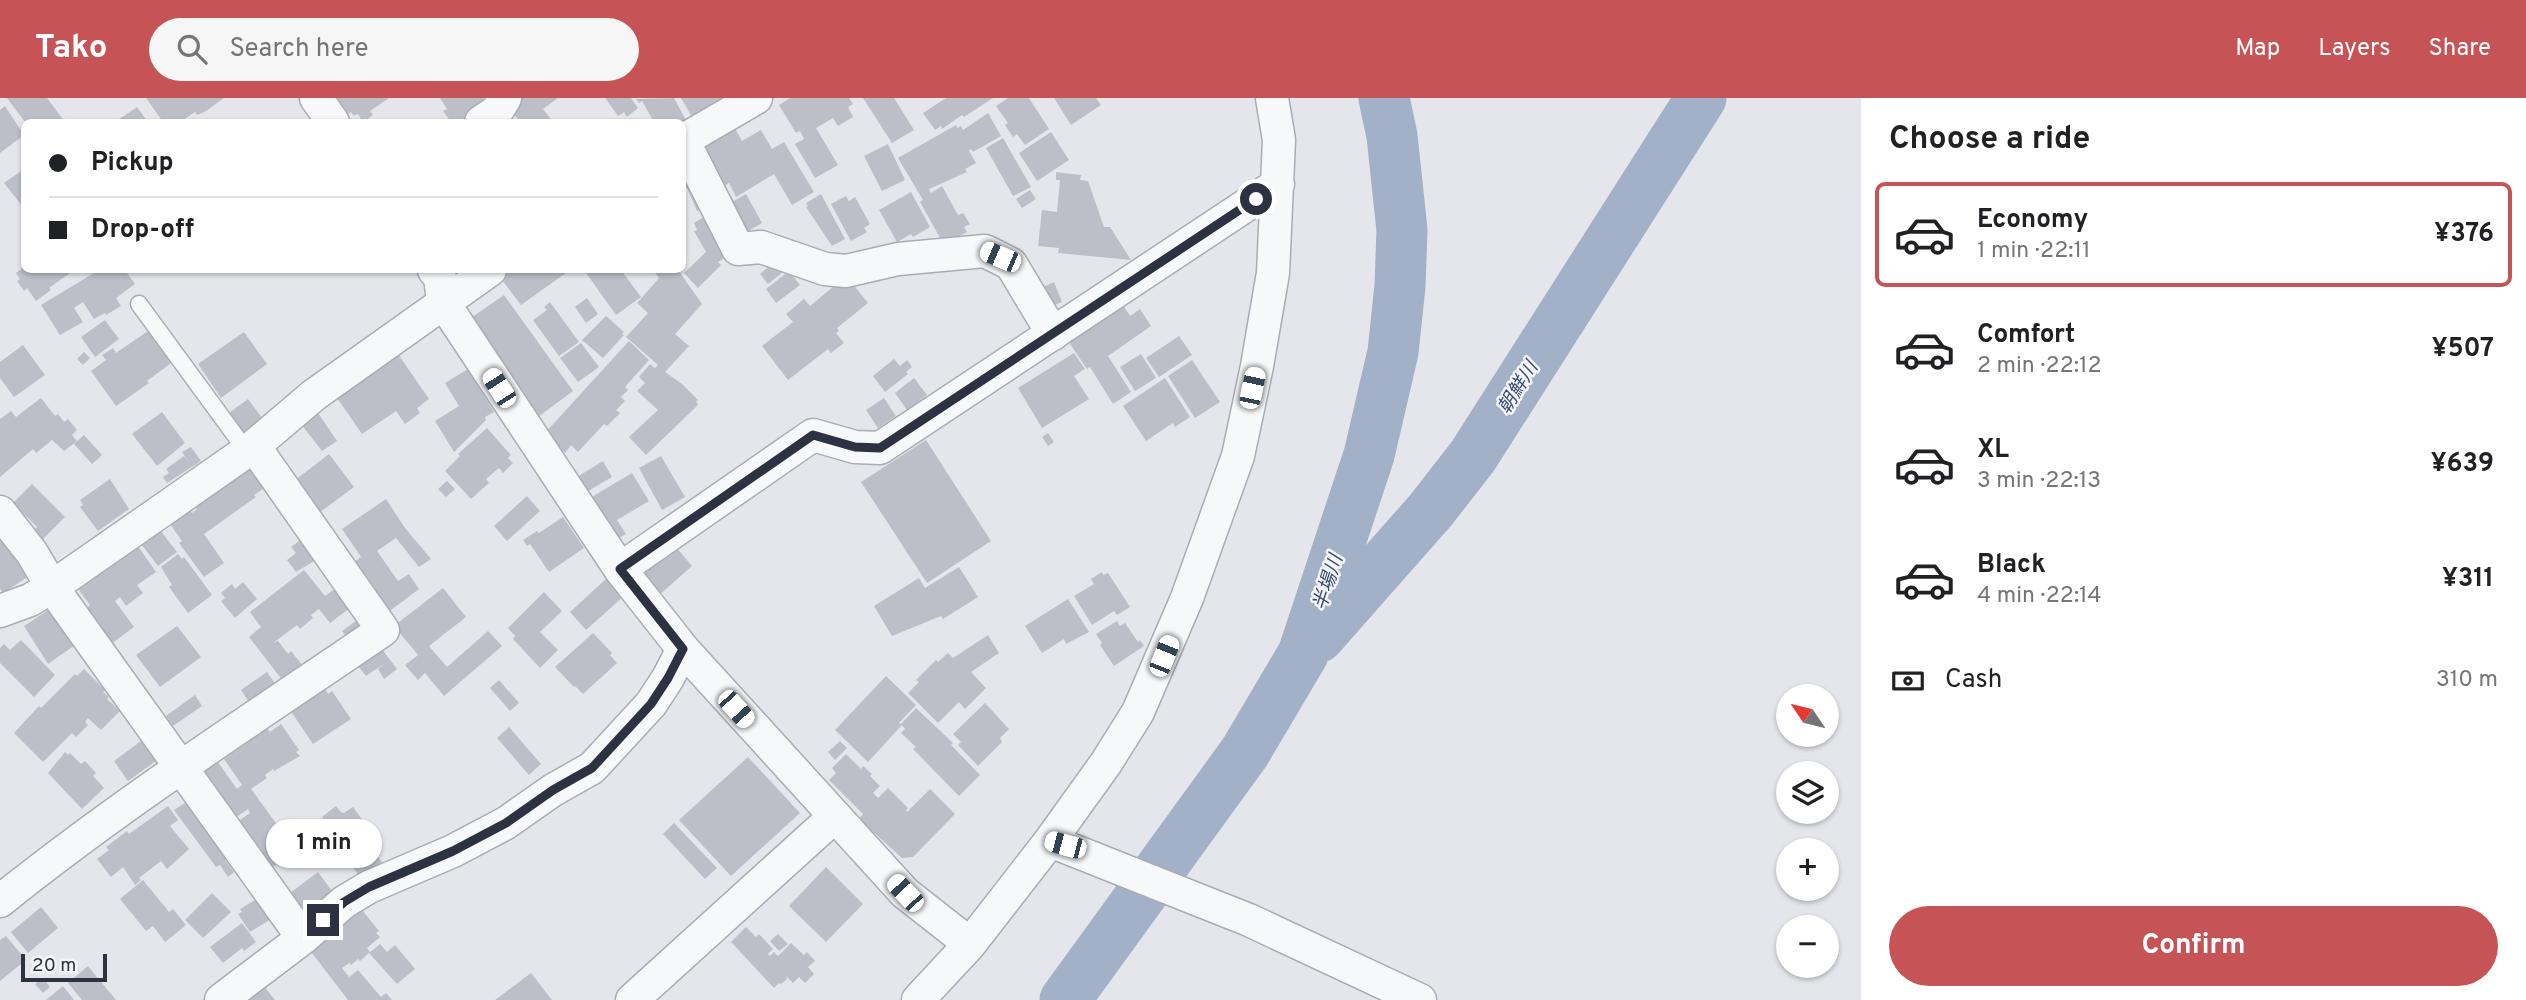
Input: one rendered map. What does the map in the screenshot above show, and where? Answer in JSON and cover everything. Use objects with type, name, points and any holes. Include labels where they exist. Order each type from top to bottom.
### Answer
[{"type":"street","points":[[485,119],[496,111],[505,98]]},
{"type":"street","points":[[686,139],[756,98]]},
{"type":"street","points":[[918,1000],[1057,843],[1138,712],[1164,656],[1238,456],[1257,366],[1273,273],[1278,184],[1279,140],[1272,98]]},
{"type":"street","points":[[686,147],[738,249],[761,247],[825,269],[846,271],[898,258],[985,250],[1011,264],[1053,334]]},
{"type":"street","points":[[620,569],[813,435],[855,447],[880,448],[1278,184]]},
{"type":"street","points":[[437,273],[440,277],[443,302],[620,569],[683,649],[905,893],[970,944]]},
{"type":"street","points":[[0,611],[30,600],[52,587],[254,446],[314,395],[486,273]]},
{"type":"street","points":[[0,901],[50,861],[181,767],[383,629],[254,446]]},
{"type":"street","points":[[0,512],[32,553],[52,587],[303,938]]},
{"type":"street","points":[[221,1000],[303,938],[344,902],[369,887],[453,851],[506,823],[553,790],[592,768],[651,704],[683,649]]},
{"type":"street","points":[[632,1000],[834,817]]},
{"type":"street","points":[[1057,843],[1238,916],[1371,990],[1420,1000]]},
{"type":"lane","points":[[139,304],[240,442],[254,446]]},
{"type":"building","points":[[7,98],[47,98],[63,119],[23,119]]},
{"type":"building","points":[[146,98],[224,98],[197,115],[195,112],[184,119],[161,119]]},
{"type":"building","points":[[330,98],[389,98],[370,111],[373,115],[367,119],[361,119],[358,114],[354,116],[351,112],[343,117]]},
{"type":"building","points":[[440,98],[483,98],[489,107],[473,119],[449,119],[443,111],[447,109]]},
{"type":"building","points":[[518,98],[558,98],[543,109],[551,119],[518,119],[508,106]]},
{"type":"building","points":[[605,98],[631,98],[638,108],[627,117],[624,112],[618,116]]},
{"type":"building","points":[[674,98],[685,119],[652,119],[642,101],[639,103],[636,99]]},
{"type":"building","points":[[681,98],[733,98],[693,119]]},
{"type":"building","points":[[790,98],[849,98],[853,104],[848,107],[853,117],[838,126],[833,118],[816,128],[838,165],[815,178],[795,144],[804,139],[800,131],[796,133],[779,105]]},
{"type":"building","points":[[863,98],[894,98],[914,130],[892,143]]},
{"type":"building","points":[[946,98],[993,98],[964,117],[962,115],[942,129],[941,126],[935,130],[923,113]]},
{"type":"building","points":[[1008,98],[1029,98],[1049,129],[1025,145],[1017,134],[1013,137],[1005,125],[1008,123],[996,106]]},
{"type":"building","points":[[1054,98],[1096,98],[1101,105],[1071,125]]},
{"type":"building","points":[[5,106],[21,130],[21,137],[0,153],[0,110]]},
{"type":"building","points":[[137,107],[146,119],[119,119]]},
{"type":"building","points":[[988,113],[1001,136],[973,152],[971,149],[969,151],[976,163],[965,169],[967,172],[929,189],[931,193],[942,186],[958,215],[963,213],[970,224],[964,227],[967,232],[944,245],[920,202],[923,200],[898,158],[956,125],[963,130]]},
{"type":"building","points":[[733,125],[742,141],[761,130],[772,149],[784,142],[814,192],[792,205],[774,174],[736,197],[729,183],[716,190],[700,144],[721,132],[727,142],[722,132]]},
{"type":"building","points":[[1051,132],[1069,160],[1037,181],[1019,153]]},
{"type":"building","points":[[1003,138],[1031,187],[1013,196],[986,148]]},
{"type":"building","points":[[888,144],[905,180],[882,191],[864,156]]},
{"type":"building","points":[[21,171],[21,204],[4,183]]},
{"type":"building","points":[[1056,172],[1081,175],[1080,180],[1088,181],[1104,227],[1110,227],[1131,260],[1058,253],[1059,248],[1038,246],[1042,210],[1057,212],[1060,180],[1056,180]]},
{"type":"building","points":[[686,176],[706,207],[697,211],[687,188]]},
{"type":"building","points":[[1030,190],[1036,199],[1022,208],[1016,199]]},
{"type":"building","points":[[911,192],[930,227],[897,242],[879,210]]},
{"type":"building","points":[[730,194],[734,201],[746,194],[762,223],[738,237],[719,200]]},
{"type":"building","points":[[821,194],[845,239],[832,246],[806,207],[806,203]]},
{"type":"building","points":[[846,196],[849,201],[855,197],[870,224],[864,228],[867,232],[851,241],[831,204]]},
{"type":"building","points":[[710,213],[730,255],[718,262],[721,265],[698,288],[684,273],[706,252],[694,231],[697,230],[694,223]]},
{"type":"building","points":[[774,262],[783,272],[768,284],[760,274]]},
{"type":"building","points":[[21,269],[21,273],[70,273],[36,301],[27,288],[24,291],[17,281],[20,279],[16,273]]},
{"type":"building","points":[[789,271],[800,285],[776,303],[766,289]]},
{"type":"building","points":[[94,273],[127,273],[135,284],[116,298],[121,306],[106,315],[105,313],[94,319],[83,302],[74,308],[83,322],[60,335],[41,305]]},
{"type":"building","points":[[504,273],[566,273],[521,305],[499,276]]},
{"type":"building","points":[[586,273],[623,273],[641,297],[616,315]]},
{"type":"building","points":[[655,273],[680,273],[702,304],[675,334],[689,346],[665,372],[698,400],[698,405],[646,455],[629,437],[658,410],[637,391],[645,383],[639,377],[650,364],[655,368],[658,365],[626,337],[648,313],[637,303],[659,278]]},
{"type":"building","points":[[846,276],[868,303],[837,328],[839,331],[836,333],[844,343],[831,353],[828,349],[788,380],[762,346],[793,322],[786,314],[804,299],[810,306]]},
{"type":"building","points":[[1054,282],[1062,302],[1051,306],[1043,287]]},
{"type":"building","points":[[504,295],[573,391],[538,417],[468,320]]},
{"type":"building","points":[[587,298],[598,314],[586,323],[575,307]]},
{"type":"building","points":[[550,302],[579,342],[559,356],[533,320],[547,310],[544,307]]},
{"type":"building","points":[[1123,305],[1130,316],[1140,309],[1151,326],[1108,356],[1131,392],[1113,404],[1090,367],[1087,369],[1068,341]]},
{"type":"building","points":[[606,316],[624,335],[603,358],[582,340]]},
{"type":"building","points":[[105,320],[119,339],[95,357],[81,337]]},
{"type":"building","points":[[148,331],[171,363],[147,381],[149,383],[116,406],[91,371],[106,360],[102,355],[113,348],[116,353]]},
{"type":"building","points":[[244,332],[267,364],[221,398],[198,364]]},
{"type":"building","points":[[1179,336],[1192,355],[1159,377],[1146,358]]},
{"type":"building","points":[[629,341],[649,360],[625,387],[628,390],[621,397],[625,401],[616,410],[620,413],[607,426],[604,424],[578,452],[571,445],[565,453],[545,433]]},
{"type":"building","points":[[581,343],[599,367],[578,382],[560,358]]},
{"type":"building","points":[[23,345],[45,375],[14,397],[0,378],[0,362]]},
{"type":"building","points":[[396,351],[429,399],[417,408],[420,413],[405,424],[396,411],[362,434],[335,395]]},
{"type":"building","points":[[84,352],[90,358],[83,365],[77,359]]},
{"type":"building","points":[[1074,353],[1085,369],[1074,376],[1089,399],[1042,428],[1018,388]]},
{"type":"building","points":[[1141,354],[1156,378],[1135,391],[1120,367]]},
{"type":"building","points":[[894,359],[900,366],[907,360],[912,367],[906,372],[908,374],[885,392],[873,376]]},
{"type":"building","points":[[1192,360],[1220,402],[1195,418],[1168,376]]},
{"type":"building","points":[[468,369],[494,412],[485,417],[486,420],[454,452],[435,421],[459,406],[445,383]]},
{"type":"building","points":[[914,378],[927,395],[907,410],[895,393]]},
{"type":"building","points":[[1165,378],[1190,417],[1175,427],[1173,423],[1146,441],[1123,406]]},
{"type":"building","points":[[41,398],[55,416],[58,414],[64,422],[68,419],[77,430],[72,435],[77,441],[64,451],[52,440],[36,453],[33,449],[0,477],[0,419],[11,411],[16,417]]},
{"type":"building","points":[[884,398],[896,416],[878,428],[866,410]]},
{"type":"building","points":[[248,399],[262,418],[243,432],[229,413]]},
{"type":"building","points":[[162,412],[185,443],[157,466],[132,434]]},
{"type":"building","points":[[318,413],[337,441],[322,451],[301,424]]},
{"type":"building","points":[[487,428],[511,455],[508,458],[513,463],[503,473],[499,468],[486,479],[489,483],[471,499],[445,471],[460,456],[458,454]]},
{"type":"building","points":[[1048,433],[1054,442],[1048,446],[1042,437]]},
{"type":"building","points":[[84,435],[102,455],[92,464],[74,444]]},
{"type":"building","points":[[926,440],[991,541],[927,583],[861,482]]},
{"type":"building","points":[[191,447],[201,461],[167,483],[163,477],[169,473],[166,469],[184,456],[189,462],[182,452]]},
{"type":"building","points":[[329,454],[354,487],[319,513],[294,481]]},
{"type":"building","points":[[661,456],[685,497],[662,510],[639,468]]},
{"type":"building","points":[[603,461],[612,477],[583,494],[574,479]]},
{"type":"building","points":[[251,466],[266,487],[204,534],[224,563],[204,577],[179,543],[182,541],[168,521],[188,507],[192,513],[197,509],[191,501]]},
{"type":"building","points":[[632,473],[649,501],[617,520],[626,534],[611,543],[585,501]]},
{"type":"building","points":[[110,479],[129,509],[98,531],[80,507],[83,505],[80,500]]},
{"type":"building","points":[[447,481],[455,489],[446,497],[438,489]]},
{"type":"building","points":[[32,484],[65,517],[43,539],[34,530],[37,527],[13,503]]},
{"type":"building","points":[[527,496],[540,511],[507,541],[494,526]]},
{"type":"building","points":[[386,499],[405,528],[431,559],[419,567],[396,538],[377,551],[398,581],[409,574],[419,589],[383,616],[348,567],[361,557],[342,529]]},
{"type":"building","points":[[563,517],[584,548],[549,572],[530,544],[527,546],[523,540]]},
{"type":"building","points":[[157,526],[177,552],[158,566],[138,540]]},
{"type":"building","points":[[306,536],[321,557],[296,572],[287,560],[296,553],[291,547]]},
{"type":"building","points":[[5,539],[29,576],[3,593],[0,589],[0,541]]},
{"type":"building","points":[[135,542],[156,572],[137,585],[143,593],[126,606],[120,597],[115,601],[134,627],[111,644],[86,609],[90,605],[75,585]]},
{"type":"building","points":[[677,548],[692,566],[658,596],[642,574]]},
{"type":"building","points":[[178,554],[182,559],[184,557],[212,595],[188,613],[169,587],[172,585],[161,567]]},
{"type":"building","points":[[959,567],[978,597],[943,619],[941,616],[892,636],[874,606],[919,578],[925,588]]},
{"type":"building","points":[[304,570],[325,596],[340,585],[355,604],[330,623],[319,609],[300,629],[297,625],[273,643],[278,641],[288,654],[291,651],[303,666],[283,681],[249,637],[261,627],[250,612]]},
{"type":"building","points":[[1102,572],[1103,575],[1108,573],[1130,607],[1117,615],[1114,611],[1092,625],[1074,596],[1094,584],[1091,579]]},
{"type":"building","points":[[607,578],[624,596],[586,630],[570,612]]},
{"type":"building","points":[[243,582],[257,599],[235,618],[221,601],[225,598],[221,593],[232,584],[235,589]]},
{"type":"building","points":[[443,588],[466,617],[429,646],[447,667],[488,631],[502,646],[444,696],[425,673],[418,680],[405,665],[425,650],[418,655],[394,626]]},
{"type":"building","points":[[544,592],[562,611],[540,632],[558,650],[540,668],[513,639],[515,636],[508,628]]},
{"type":"building","points":[[1068,599],[1089,632],[1066,644],[1064,639],[1042,653],[1025,626]]},
{"type":"building","points":[[50,609],[75,645],[48,664],[24,626]]},
{"type":"building","points":[[363,616],[372,627],[348,639],[342,631]]},
{"type":"building","points":[[1117,621],[1120,626],[1125,623],[1144,646],[1114,666],[1096,634]]},
{"type":"building","points":[[177,626],[201,657],[160,687],[136,655]]},
{"type":"building","points":[[593,633],[612,653],[610,655],[617,663],[583,694],[555,667]]},
{"type":"building","points":[[988,635],[999,653],[971,672],[986,688],[965,709],[959,702],[938,723],[908,693],[919,682],[916,680],[936,660],[938,662],[948,653],[953,658]]},
{"type":"building","points":[[21,640],[55,675],[34,697],[0,663],[0,648],[4,644],[10,650]]},
{"type":"building","points":[[375,640],[397,669],[384,679],[378,669],[385,663],[366,676],[351,657]]},
{"type":"building","points":[[84,669],[105,690],[103,692],[109,697],[107,699],[120,711],[101,730],[88,718],[85,722],[88,725],[76,737],[72,733],[43,762],[14,733],[39,706],[41,708],[75,674],[77,676]]},
{"type":"building","points":[[267,672],[280,691],[253,708],[241,690]]},
{"type":"building","points":[[886,676],[916,705],[899,723],[916,708],[953,743],[951,745],[980,775],[959,796],[913,749],[916,747],[901,733],[905,729],[902,725],[868,762],[835,730]]},
{"type":"building","points":[[499,680],[519,703],[510,711],[490,688]]},
{"type":"building","points":[[324,687],[328,694],[332,691],[351,719],[313,744],[290,710]]},
{"type":"building","points":[[195,695],[202,706],[173,726],[166,716]]},
{"type":"building","points":[[985,703],[1009,729],[1000,738],[1002,742],[978,766],[958,745],[961,742],[953,734]]},
{"type":"building","points":[[281,724],[299,750],[296,752],[300,756],[274,771],[273,769],[265,775],[267,778],[251,789],[294,848],[289,852],[291,855],[270,869],[237,822],[250,813],[248,809],[231,821],[193,768],[212,754],[237,789],[242,785],[224,759],[267,728],[270,732]]},
{"type":"building","points":[[509,727],[541,764],[529,775],[497,738]]},
{"type":"building","points":[[141,741],[156,761],[128,781],[114,761]]},
{"type":"building","points":[[840,741],[847,748],[835,760],[828,752]]},
{"type":"building","points":[[65,752],[68,755],[70,753],[81,764],[85,761],[104,788],[82,809],[48,773]]},
{"type":"building","points":[[846,754],[861,769],[863,766],[872,774],[870,776],[880,786],[873,793],[878,798],[888,788],[908,808],[907,812],[930,789],[955,814],[913,857],[902,858],[859,819],[863,814],[829,780],[836,773],[832,768]]},
{"type":"building","points":[[748,757],[800,813],[731,876],[679,820]]},
{"type":"building","points":[[188,801],[229,857],[225,860],[234,872],[228,877],[220,865],[216,867],[174,810]]},
{"type":"building","points":[[168,806],[178,820],[170,826],[189,849],[167,869],[161,861],[139,878],[141,880],[135,885],[123,867],[111,877],[97,859],[109,850],[106,847]]},
{"type":"building","points":[[336,806],[344,813],[353,807],[366,825],[358,831],[382,862],[361,878],[332,840],[335,838],[322,817]]},
{"type":"building","points":[[674,823],[717,868],[705,879],[663,834]]},
{"type":"building","points":[[826,867],[863,904],[826,942],[789,906]]},
{"type":"building","points":[[318,872],[332,891],[305,912],[290,893]]},
{"type":"building","points":[[143,880],[169,912],[173,909],[186,925],[165,942],[153,926],[146,931],[120,899]]},
{"type":"building","points":[[212,893],[231,912],[203,938],[185,920]]},
{"type":"building","points":[[260,897],[273,918],[250,932],[238,914],[242,912],[240,909]]},
{"type":"building","points":[[41,907],[58,928],[28,953],[11,932]]},
{"type":"building","points":[[362,910],[379,931],[376,933],[380,937],[367,948],[370,952],[360,961],[358,959],[342,968],[349,977],[358,970],[381,997],[386,993],[392,1000],[348,1000],[308,948],[343,919],[346,923]]},
{"type":"building","points":[[242,923],[256,942],[244,951],[242,948],[223,963],[210,947]]},
{"type":"building","points":[[746,927],[756,937],[759,934],[773,949],[768,954],[770,956],[774,952],[778,956],[791,943],[804,955],[807,952],[815,961],[808,967],[814,974],[805,983],[799,977],[793,983],[786,976],[787,979],[774,988],[731,942]]},
{"type":"building","points":[[778,934],[788,944],[779,951],[770,941]]},
{"type":"building","points":[[6,936],[26,960],[0,981],[0,940]]},
{"type":"building","points":[[380,944],[387,952],[395,945],[415,969],[397,984],[369,953]]},
{"type":"building","points":[[88,966],[116,1000],[82,1000],[68,983]]},
{"type":"building","points":[[531,973],[552,1000],[495,1000]]},
{"type":"building","points":[[43,978],[50,987],[43,993],[35,984]]},
{"type":"building","points":[[263,985],[275,1000],[250,1000],[248,997]]},
{"type":"building","points":[[63,986],[74,1000],[46,1000]]},
{"type":"waterway","name":"半場川","points":[[1065,1000],[1245,752],[1303,654],[1369,455],[1393,352],[1400,286],[1402,230],[1392,136],[1384,98]]},
{"type":"waterway","name":"朝鮮川","points":[[1319,637],[1431,510],[1473,456],[1701,98]]},
{"type":"route","points":[[323,920],[344,902],[369,887],[453,851],[506,823],[553,790],[592,768],[651,704],[683,649],[620,569],[813,435],[855,447],[880,448],[1256,199]]}]
